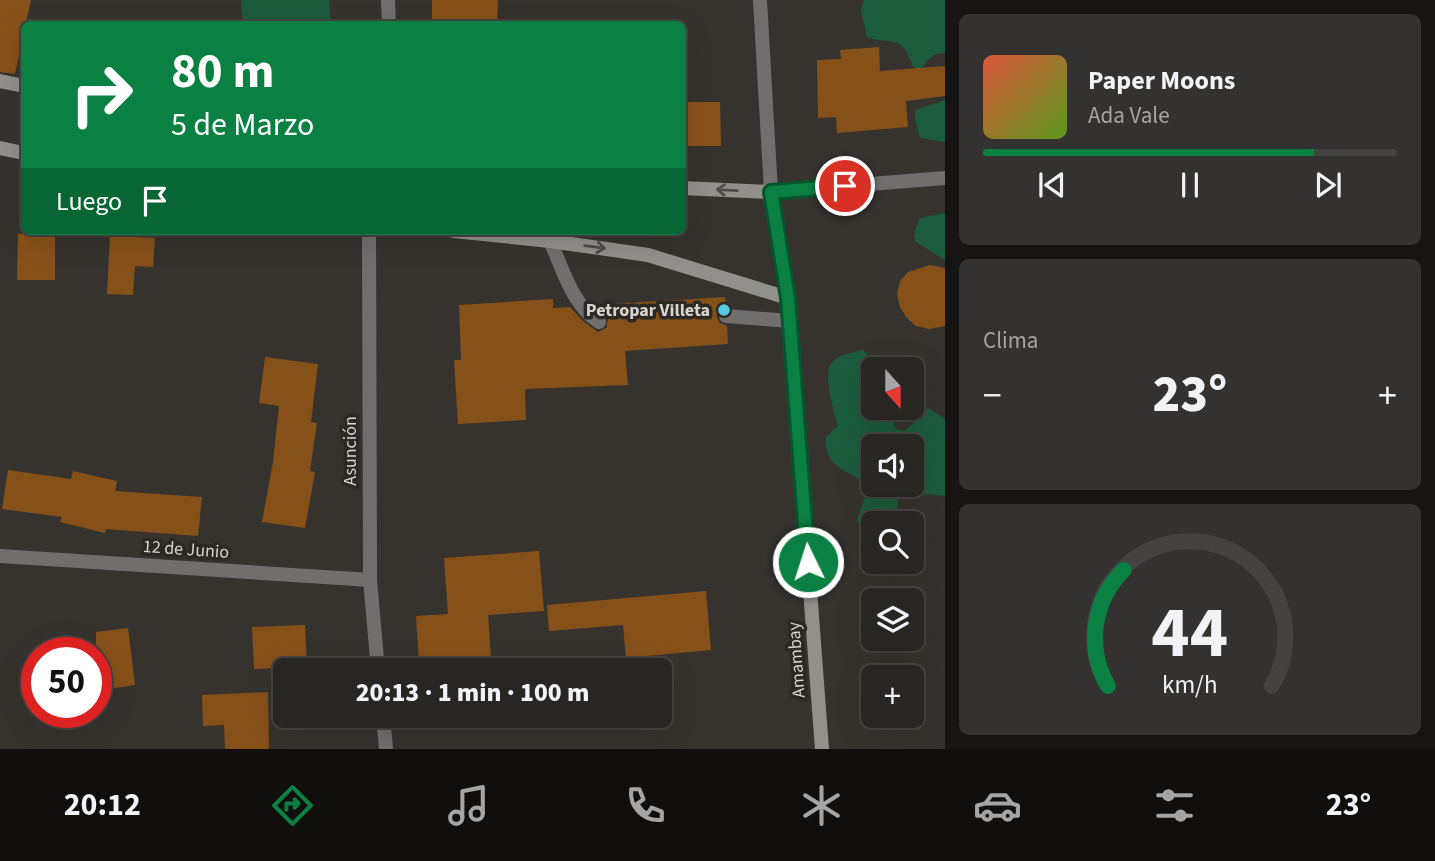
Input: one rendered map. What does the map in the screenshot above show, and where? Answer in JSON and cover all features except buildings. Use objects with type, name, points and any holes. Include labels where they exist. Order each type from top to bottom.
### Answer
[{"type":"main road","points":[[0,81],[21,85]]},
{"type":"main road","points":[[0,148],[21,152]]},
{"type":"main road","points":[[686,188],[771,192]]},
{"type":"main road","name":"Amambay","points":[[771,192],[788,298],[822,749]]},
{"type":"main road","points":[[492,235],[648,255],[788,298]]},
{"type":"street","points":[[388,0],[389,21]]},
{"type":"street","points":[[760,0],[771,192],[945,178]]},
{"type":"street","name":"Asunción","points":[[369,235],[370,580],[377,658]]},
{"type":"street","points":[[550,241],[575,297],[586,314],[599,322]]},
{"type":"street","points":[[726,316],[790,321]]},
{"type":"street","name":"12 de Junio","points":[[0,556],[370,580]]},
{"type":"street","points":[[384,728],[386,749]]},
{"type":"green space","points":[[241,0],[329,0],[331,21],[243,21]]},
{"type":"green space","points":[[864,0],[945,0],[945,53],[934,55],[923,68],[915,69],[906,50],[900,45],[867,37],[861,10]]},
{"type":"green space","points":[[945,100],[945,142],[920,138],[915,119],[916,110]]},
{"type":"green space","points":[[945,213],[945,260],[916,242],[914,234],[920,218]]},
{"type":"green space","points":[[863,350],[868,357],[861,357],[861,420],[892,420],[896,429],[905,431],[916,420],[924,420],[924,412],[928,408],[945,419],[945,496],[924,494],[924,434],[861,434],[861,481],[830,458],[826,437],[838,426],[830,394],[829,369],[837,358]]},
{"type":"green space","points":[[865,497],[898,497],[896,511],[861,511],[861,529],[857,520]]},
{"type":"place","name":"Petropar Villeta","points":[[724,310]]},
{"type":"route","points":[[808,562],[788,298],[771,192],[845,186]]}]
